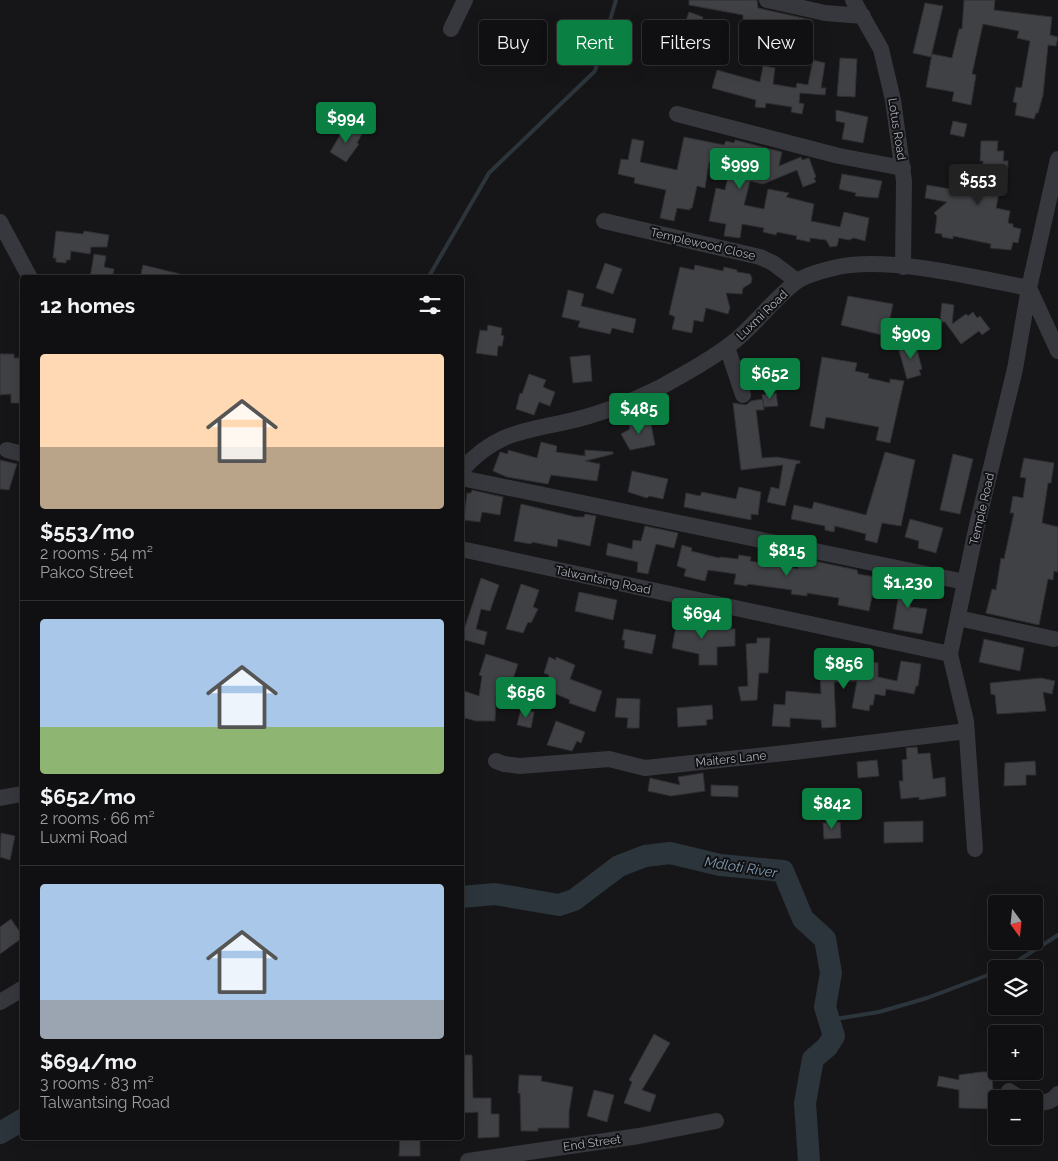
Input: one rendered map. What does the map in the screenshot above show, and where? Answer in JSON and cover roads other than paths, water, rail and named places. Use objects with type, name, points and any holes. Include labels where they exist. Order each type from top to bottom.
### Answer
[{"type":"street","points":[[451,29],[465,0]]},
{"type":"street","points":[[767,0],[825,13],[863,16]]},
{"type":"street","name":"Lotus Road","points":[[853,0],[881,49],[886,68],[903,168],[903,267]]},
{"type":"street","points":[[677,114],[839,156],[903,168]]},
{"type":"street","name":"Temple Road","points":[[975,849],[967,731],[950,654],[1015,369],[1029,288],[1058,158]]},
{"type":"street","name":"Templewood Close","points":[[604,221],[760,257],[773,263],[797,281]]},
{"type":"street","points":[[0,222],[28,275]]},
{"type":"street","name":"Luxmi Road","points":[[464,469],[484,448],[504,437],[513,433],[591,416],[621,405],[657,388],[711,358],[727,347],[797,281],[810,275],[839,266],[872,264],[903,267],[1029,288]]},
{"type":"street","points":[[1029,288],[1058,351]]},
{"type":"street","points":[[727,347],[743,395]]},
{"type":"street","points":[[464,479],[965,582]]},
{"type":"street","name":"Talwantsing Road","points":[[464,550],[950,654]]},
{"type":"street","points":[[958,618],[1054,639]]},
{"type":"street","name":"Maiters Lane","points":[[496,760],[504,764],[520,766],[609,759],[645,768],[967,731]]},
{"type":"street","points":[[0,798],[20,794]]},
{"type":"street","points":[[0,1002],[20,990]]},
{"type":"street","points":[[1043,1103],[1047,1103],[1058,1094]]},
{"type":"street","name":"End Street","points":[[468,1161],[639,1136],[716,1121]]},
{"type":"waterway","points":[[430,275],[489,173],[595,71],[616,0]]},
{"type":"waterway","name":"Mdloti River","points":[[464,897],[495,894],[559,905],[574,900],[619,866],[645,856],[670,853],[720,865],[783,871],[803,919],[825,939],[831,973],[825,1007],[834,1036],[827,1047],[813,1059],[805,1103],[809,1161]]},
{"type":"waterway","points":[[1019,960],[1058,935]]},
{"type":"waterway","points":[[829,1020],[879,1012],[927,998],[988,975]]},
{"type":"waterway","name":"Mdloti River","points":[[0,1133],[20,1121]]}]
